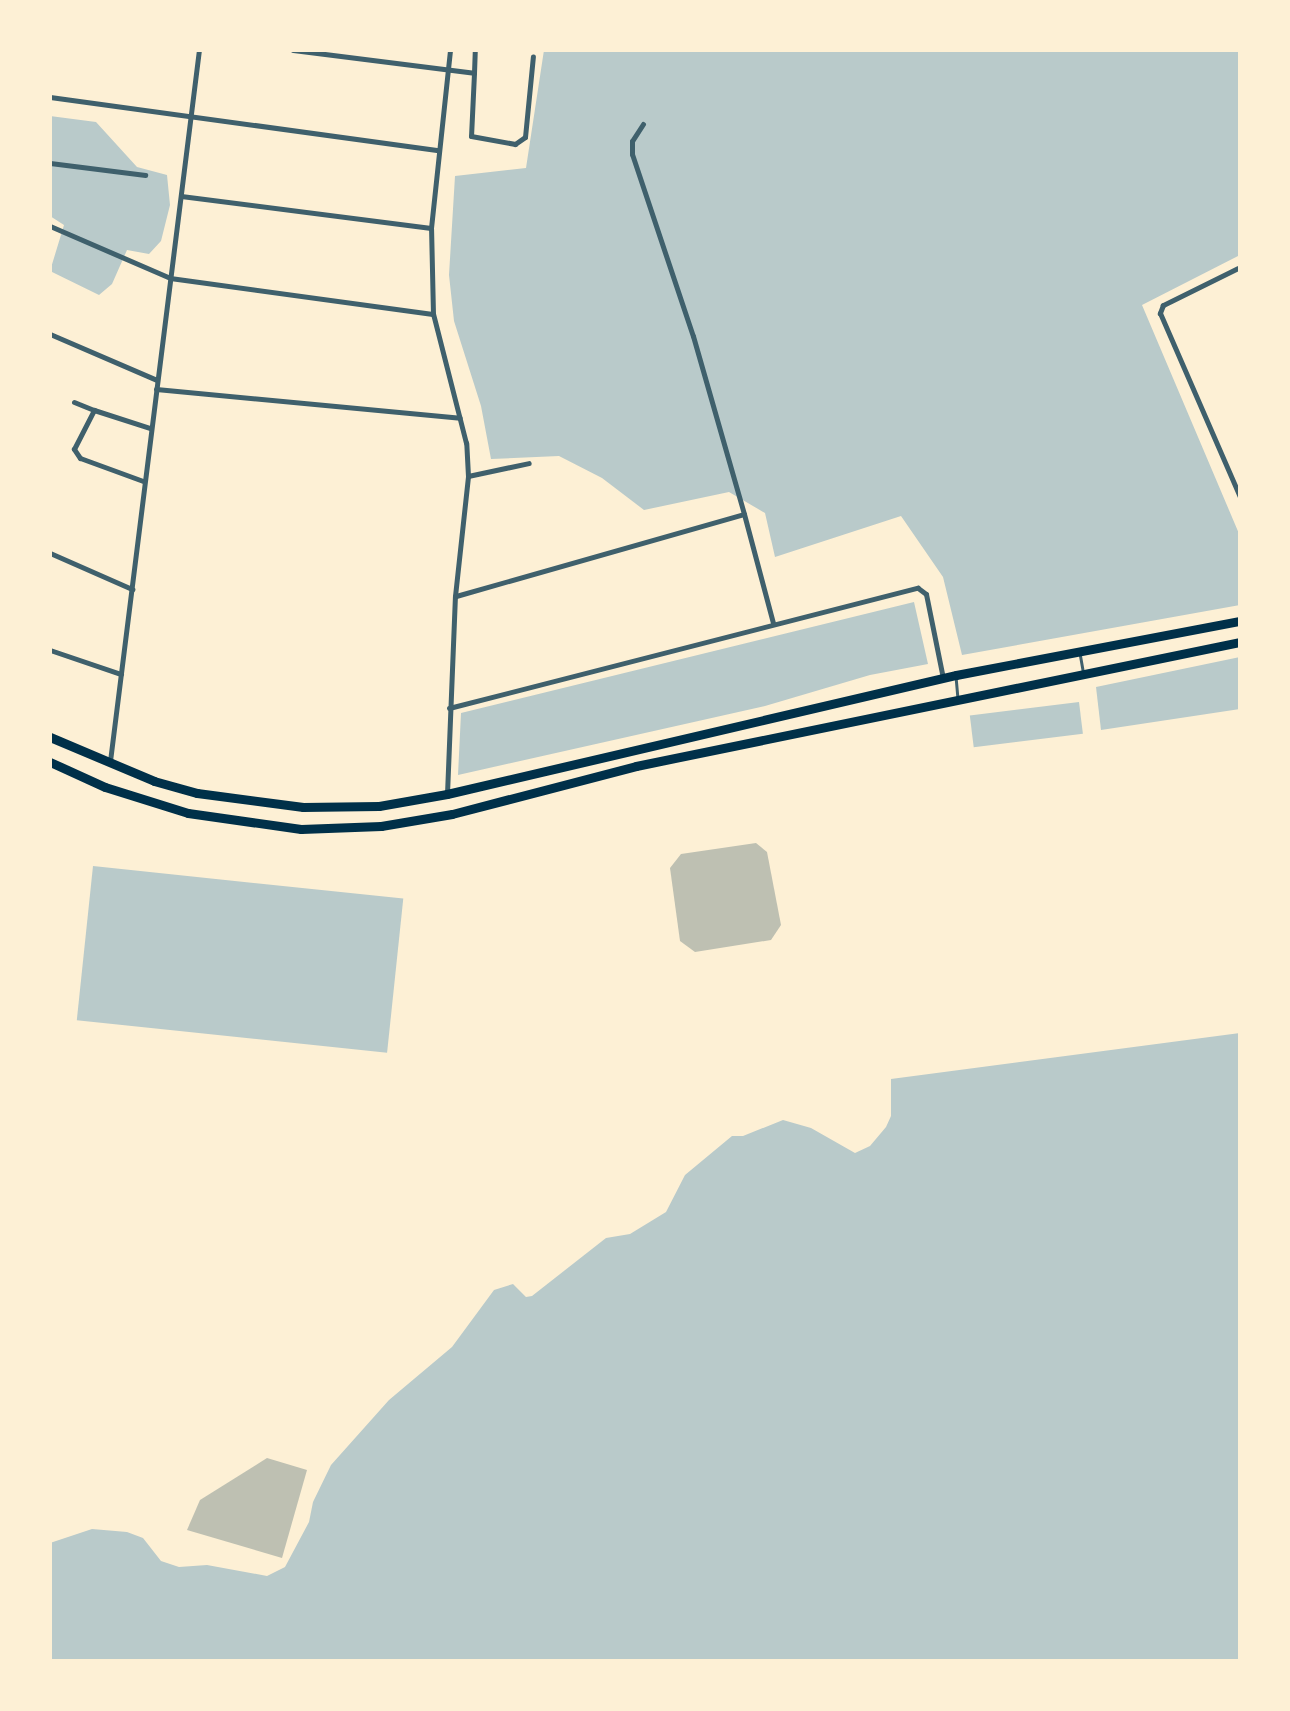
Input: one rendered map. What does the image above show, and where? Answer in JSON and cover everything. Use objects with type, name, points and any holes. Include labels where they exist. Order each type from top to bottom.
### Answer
[{"type":"highway","points":[[50,737],[197,793],[303,807],[379,806],[447,794],[956,675],[1240,622]]},
{"type":"highway","points":[[50,762],[119,792],[188,814],[301,829],[419,820],[662,760],[1240,642]]},
{"type":"highway","points":[[659,745],[662,760]]},
{"type":"street","points":[[110,762],[199,50]]},
{"type":"street","points":[[293,50],[474,74]]},
{"type":"street","points":[[447,794],[455,596],[468,476],[460,418],[434,314],[432,228],[450,50]]},
{"type":"street","points":[[475,50],[471,136],[515,144],[525,137],[533,56]]},
{"type":"street","points":[[50,97],[440,150]]},
{"type":"street","points":[[643,124],[632,142],[632,154],[722,432],[773,623]]},
{"type":"street","points":[[50,163],[145,175]]},
{"type":"street","points":[[181,196],[432,228]]},
{"type":"street","points":[[50,226],[170,278],[434,314]]},
{"type":"street","points":[[1239,269],[1163,304],[1160,313],[1240,497]]},
{"type":"street","points":[[50,334],[158,380]]},
{"type":"street","points":[[156,390],[460,418]]},
{"type":"street","points":[[74,402],[150,429]]},
{"type":"street","points":[[94,410],[74,453],[143,481]]},
{"type":"street","points":[[468,476],[530,463]]},
{"type":"street","points":[[455,596],[744,514]]},
{"type":"street","points":[[50,553],[132,589]]},
{"type":"street","points":[[450,708],[918,588],[926,594],[943,678]]},
{"type":"street","points":[[50,650],[121,674]]},
{"type":"lane","points":[[1080,652],[1083,675]]},
{"type":"lane","points":[[956,675],[958,700]]},
{"type":"lane","points":[[806,709],[809,729]]},
{"type":"lane","points":[[591,758],[592,778]]},
{"type":"shaded area","points":[[544,50],[1240,50],[1240,255],[1142,305],[1240,536],[1240,605],[962,655],[943,577],[901,516],[775,557],[765,513],[729,492],[644,510],[602,478],[559,456],[491,459],[481,406],[454,321],[449,275],[455,176],[526,168]]},
{"type":"shaded area","points":[[50,116],[96,122],[137,167],[167,175],[170,205],[161,241],[149,254],[127,250],[112,284],[99,295],[50,271],[64,225],[50,216]]},
{"type":"shaded area","points":[[914,602],[928,664],[870,675],[765,706],[458,775],[461,713]]},
{"type":"shaded area","points":[[1240,657],[1240,709],[1101,730],[1096,687]]},
{"type":"shaded area","points":[[1079,702],[1083,734],[974,747],[970,715]]},
{"type":"shaded area","points":[[93,866],[403,899],[387,1053],[77,1020]]},
{"type":"shaded area","points":[[1240,1033],[1240,1661],[50,1661],[50,1543],[92,1529],[127,1532],[143,1538],[161,1561],[179,1567],[207,1565],[267,1576],[285,1567],[309,1522],[313,1502],[331,1465],[389,1400],[452,1347],[494,1290],[513,1284],[526,1297],[532,1296],[606,1238],[630,1234],[666,1212],[685,1175],[732,1136],[743,1136],[783,1120],[811,1128],[855,1153],[870,1146],[886,1127],[891,1116],[891,1079]]},
{"type":"building","points":[[756,843],[767,852],[781,925],[771,940],[695,952],[680,941],[670,868],[681,854]]},
{"type":"building","points":[[267,1458],[307,1470],[282,1558],[187,1530],[200,1500]]}]
